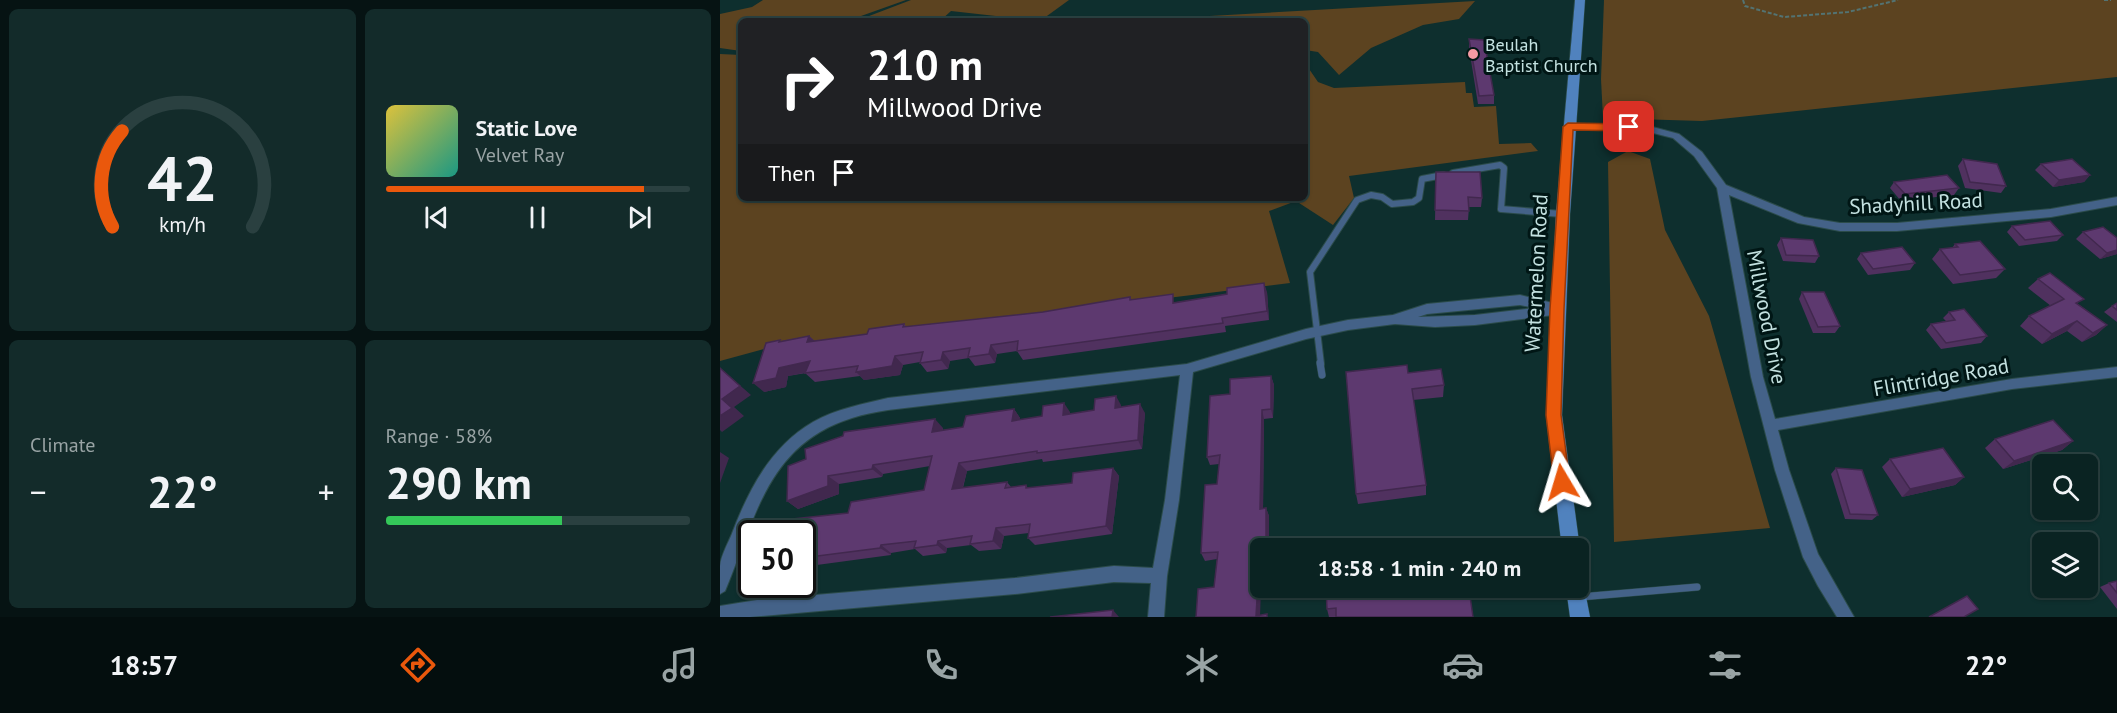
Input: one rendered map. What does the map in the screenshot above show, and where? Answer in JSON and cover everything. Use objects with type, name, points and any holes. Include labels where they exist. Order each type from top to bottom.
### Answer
[{"type":"main road","name":"Watermelon Road","points":[[1570,538],[1554,415],[1557,309],[1568,127],[1580,0]]},
{"type":"street","name":"Millwood Drive","points":[[1568,127],[1645,128],[1676,136],[1698,154],[1722,188],[1757,377],[1772,425],[1782,470],[1811,557],[1822,582],[1846,617]]},
{"type":"street","name":"Shadyhill Road","points":[[1722,188],[1802,220],[1840,227],[1897,227],[2051,213],[2117,201]]},
{"type":"street","points":[[720,586],[739,532],[763,478],[778,458],[798,439],[820,425],[866,408],[1187,369],[1348,325],[1393,320],[1430,324],[1522,316],[1557,309]]},
{"type":"street","points":[[1156,617],[1159,576],[1172,500],[1187,369]]},
{"type":"street","name":"Flintridge Road","points":[[1772,425],[2012,384],[2117,372]]},
{"type":"street","points":[[720,614],[757,608],[1015,586],[1114,574],[1159,576]]},
{"type":"lane","points":[[1322,375],[1310,272],[1357,200],[1371,195],[1382,197],[1392,204],[1413,202],[1419,198],[1422,179],[1500,165],[1504,168],[1501,209],[1563,214]]},
{"type":"lane","points":[[1578,601],[1697,587]]},
{"type":"path","points":[[1743,0],[1745,6],[1784,17],[1848,12],[1898,0]]},
{"type":"path","points":[[2104,0],[2111,0]]},
{"type":"shaded area","points":[[763,0],[906,0],[855,18],[738,18],[738,51],[720,48],[720,14],[752,7]]},
{"type":"shaded area","points":[[911,0],[1069,0],[1044,18],[1013,18],[951,11],[943,18],[864,18]]},
{"type":"shaded area","points":[[1604,0],[2117,0],[2117,77],[1702,121],[1603,118],[1601,79]]},
{"type":"shaded area","points":[[1475,1],[1459,19],[1423,25],[1371,48],[1339,75],[1318,52],[1308,50],[1308,18],[1173,18]]},
{"type":"shaded area","points":[[720,54],[738,55],[738,201],[1296,201],[1269,211],[1290,283],[775,346],[720,361]]},
{"type":"shaded area","points":[[1308,67],[1318,82],[1334,88],[1465,82],[1466,93],[1472,93],[1474,107],[1496,106],[1499,144],[1531,143],[1538,151],[1349,176],[1354,198],[1333,225],[1296,201],[1308,201]]},
{"type":"shaded area","points":[[1628,151],[1650,159],[1665,230],[1709,316],[1770,528],[1614,542],[1608,162]]},
{"type":"building","points":[[1469,39],[1484,40],[1494,95],[1479,96]]},
{"type":"building","points":[[1963,159],[1997,164],[2006,186],[1970,182]]},
{"type":"building","points":[[2072,159],[2090,175],[2059,180],[2041,164]]},
{"type":"building","points":[[1436,172],[1480,172],[1482,198],[1468,197],[1469,211],[1435,210]]},
{"type":"building","points":[[1947,175],[1959,188],[1905,194],[1894,182]]},
{"type":"building","points":[[2050,221],[2063,235],[2025,240],[2012,226]]},
{"type":"building","points":[[2103,227],[2117,238],[2117,250],[2107,253],[2083,232]]},
{"type":"building","points":[[1781,238],[1813,240],[1819,256],[1786,255]]},
{"type":"building","points":[[1980,241],[2005,269],[1960,275],[1940,249],[1958,247],[1955,244]]},
{"type":"building","points":[[1902,247],[1915,263],[1873,269],[1861,253]]},
{"type":"building","points":[[2050,273],[2084,299],[2076,303],[2107,325],[2093,333],[2077,321],[2052,334],[2029,316],[2064,299],[2038,279]]},
{"type":"building","points":[[1264,283],[1267,311],[1222,318],[1223,323],[1017,351],[1018,341],[991,345],[989,354],[968,357],[970,348],[943,352],[941,360],[920,363],[923,352],[895,356],[892,366],[856,372],[858,366],[805,373],[810,361],[779,368],[776,378],[753,383],[766,343],[780,340],[779,342],[809,336],[807,342],[867,334],[869,329],[904,324],[903,327],[1043,312],[1130,297],[1130,300],[1173,294],[1173,303],[1227,294],[1227,288]]},
{"type":"building","points":[[1802,292],[1824,292],[1840,326],[1818,327]]},
{"type":"building","points":[[1964,309],[1987,336],[1946,343],[1931,324],[1955,320],[1949,312]]},
{"type":"building","points":[[1407,365],[1408,373],[1441,369],[1444,385],[1412,389],[1426,485],[1356,494],[1346,372]]},
{"type":"building","points":[[720,368],[740,386],[722,399],[732,408],[720,416]]},
{"type":"building","points":[[1271,376],[1271,409],[1262,410],[1260,509],[1266,508],[1266,538],[1250,538],[1250,598],[1257,598],[1256,616],[1267,614],[1267,617],[1196,617],[1198,589],[1214,587],[1218,552],[1201,553],[1205,485],[1217,484],[1220,455],[1207,457],[1210,396],[1230,394],[1230,379]]},
{"type":"building","points":[[1116,396],[1115,408],[1140,404],[1138,440],[1037,453],[1037,451],[959,463],[952,489],[1007,482],[1005,488],[1072,483],[1073,473],[1113,468],[1106,526],[1028,538],[1030,524],[996,528],[993,541],[970,544],[972,536],[938,541],[937,545],[914,548],[916,541],[816,556],[816,520],[783,520],[848,513],[851,502],[924,490],[932,456],[873,465],[872,469],[828,476],[828,486],[787,501],[788,466],[806,459],[805,449],[843,436],[844,432],[935,419],[932,432],[963,427],[966,416],[1014,409],[1012,421],[1042,416],[1043,406],[1064,403],[1063,415],[1094,410],[1095,399]]},
{"type":"building","points":[[2053,420],[2073,441],[2014,461],[1995,439]]},
{"type":"building","points":[[1943,448],[1964,477],[1910,489],[1890,459]]},
{"type":"building","points":[[1836,468],[1862,470],[1878,515],[1850,514]]},
{"type":"building","points":[[2117,581],[2117,593],[2109,583]]},
{"type":"building","points":[[1967,596],[1978,609],[1964,617],[1929,617]]},
{"type":"building","points":[[1326,598],[1470,598],[1473,617],[1336,617],[1336,608],[1327,609]]},
{"type":"building","points":[[1113,610],[1112,617],[1050,617]]},
{"type":"place","name":"Beulah Baptist Church","points":[[1473,54]]},
{"type":"route","points":[[1562,482],[1554,415],[1557,309],[1568,127],[1629,127]]}]
